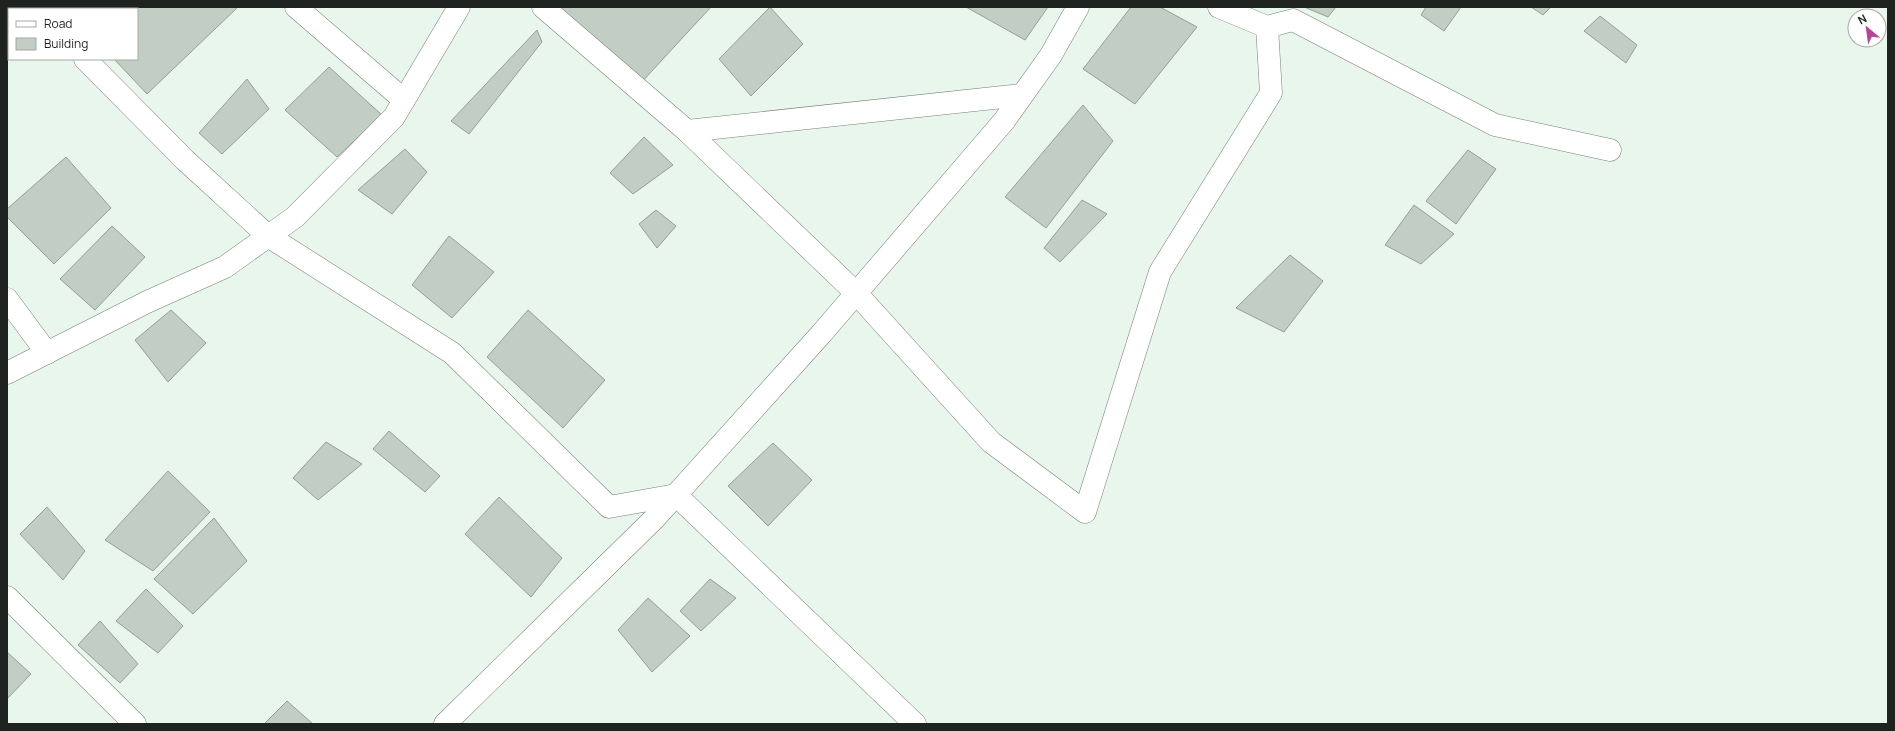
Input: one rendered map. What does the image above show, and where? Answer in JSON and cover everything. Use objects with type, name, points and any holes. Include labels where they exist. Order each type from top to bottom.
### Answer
[{"type":"street","points":[[296,7],[404,100]]},
{"type":"street","points":[[7,373],[147,302],[225,267],[295,217],[394,117],[459,7]]},
{"type":"street","points":[[543,7],[687,131],[856,293],[991,442],[1085,512],[1160,272],[1270,93],[1267,27]]},
{"type":"street","points":[[445,724],[655,518],[856,293],[1004,121],[1051,55],[1078,7]]},
{"type":"street","points":[[1219,7],[1267,27],[1293,20],[1495,125],[1610,150]]},
{"type":"street","points":[[86,60],[185,160],[268,236],[452,353],[609,507],[676,495]]},
{"type":"street","points":[[687,131],[1022,95]]},
{"type":"street","points":[[7,299],[47,353]]},
{"type":"street","points":[[676,495],[916,724]]},
{"type":"street","points":[[7,597],[135,724]]},
{"type":"building","points":[[64,7],[238,7],[147,94],[115,60],[138,60],[138,8]]},
{"type":"building","points":[[559,7],[711,7],[639,85]]},
{"type":"building","points":[[770,7],[803,44],[751,96],[719,59]]},
{"type":"building","points":[[966,7],[1048,7],[1025,40]]},
{"type":"building","points":[[1131,7],[1160,7],[1197,27],[1135,104],[1083,69]]},
{"type":"building","points":[[1304,7],[1336,7],[1328,17]]},
{"type":"building","points":[[1426,7],[1461,7],[1444,31],[1421,15]]},
{"type":"building","points":[[1531,7],[1551,7],[1543,15]]},
{"type":"building","points":[[1600,16],[1637,45],[1626,63],[1584,31]]},
{"type":"building","points":[[537,30],[542,42],[469,134],[451,121]]},
{"type":"building","points":[[329,67],[382,115],[337,157],[285,110]]},
{"type":"building","points":[[247,79],[269,109],[222,154],[199,133]]},
{"type":"building","points":[[1083,105],[1113,141],[1046,228],[1005,197]]},
{"type":"building","points":[[644,137],[673,165],[633,194],[610,173]]},
{"type":"building","points":[[405,149],[427,172],[392,214],[358,190]]},
{"type":"building","points":[[1468,150],[1496,169],[1456,224],[1426,201]]},
{"type":"building","points":[[66,157],[111,208],[54,264],[7,217],[7,209]]},
{"type":"building","points":[[1082,200],[1107,214],[1060,262],[1044,248]]},
{"type":"building","points":[[1414,205],[1454,234],[1421,264],[1385,245]]},
{"type":"building","points":[[656,210],[676,226],[657,248],[639,224]]},
{"type":"building","points":[[112,226],[145,257],[95,310],[60,279]]},
{"type":"building","points":[[449,236],[494,272],[452,318],[412,285]]},
{"type":"building","points":[[1290,255],[1323,281],[1284,332],[1236,308]]},
{"type":"building","points":[[171,310],[206,343],[168,382],[135,340]]},
{"type":"building","points":[[528,310],[605,380],[563,428],[487,357]]},
{"type":"building","points":[[389,431],[440,476],[425,492],[373,449]]},
{"type":"building","points":[[326,442],[362,464],[318,500],[293,478]]},
{"type":"building","points":[[773,443],[812,480],[768,526],[728,486]]},
{"type":"building","points":[[168,471],[210,512],[153,571],[105,540]]},
{"type":"building","points":[[499,497],[562,558],[531,597],[465,534]]},
{"type":"building","points":[[47,507],[85,551],[63,580],[20,534]]},
{"type":"building","points":[[214,518],[247,561],[193,614],[154,579]]},
{"type":"building","points":[[710,579],[736,598],[701,631],[680,611]]},
{"type":"building","points":[[146,589],[183,626],[158,653],[116,621]]},
{"type":"building","points":[[648,598],[690,636],[652,672],[618,630]]},
{"type":"building","points":[[100,621],[138,664],[120,683],[78,645]]},
{"type":"building","points":[[7,652],[31,674],[7,699]]},
{"type":"building","points":[[287,701],[313,724],[264,724]]}]
